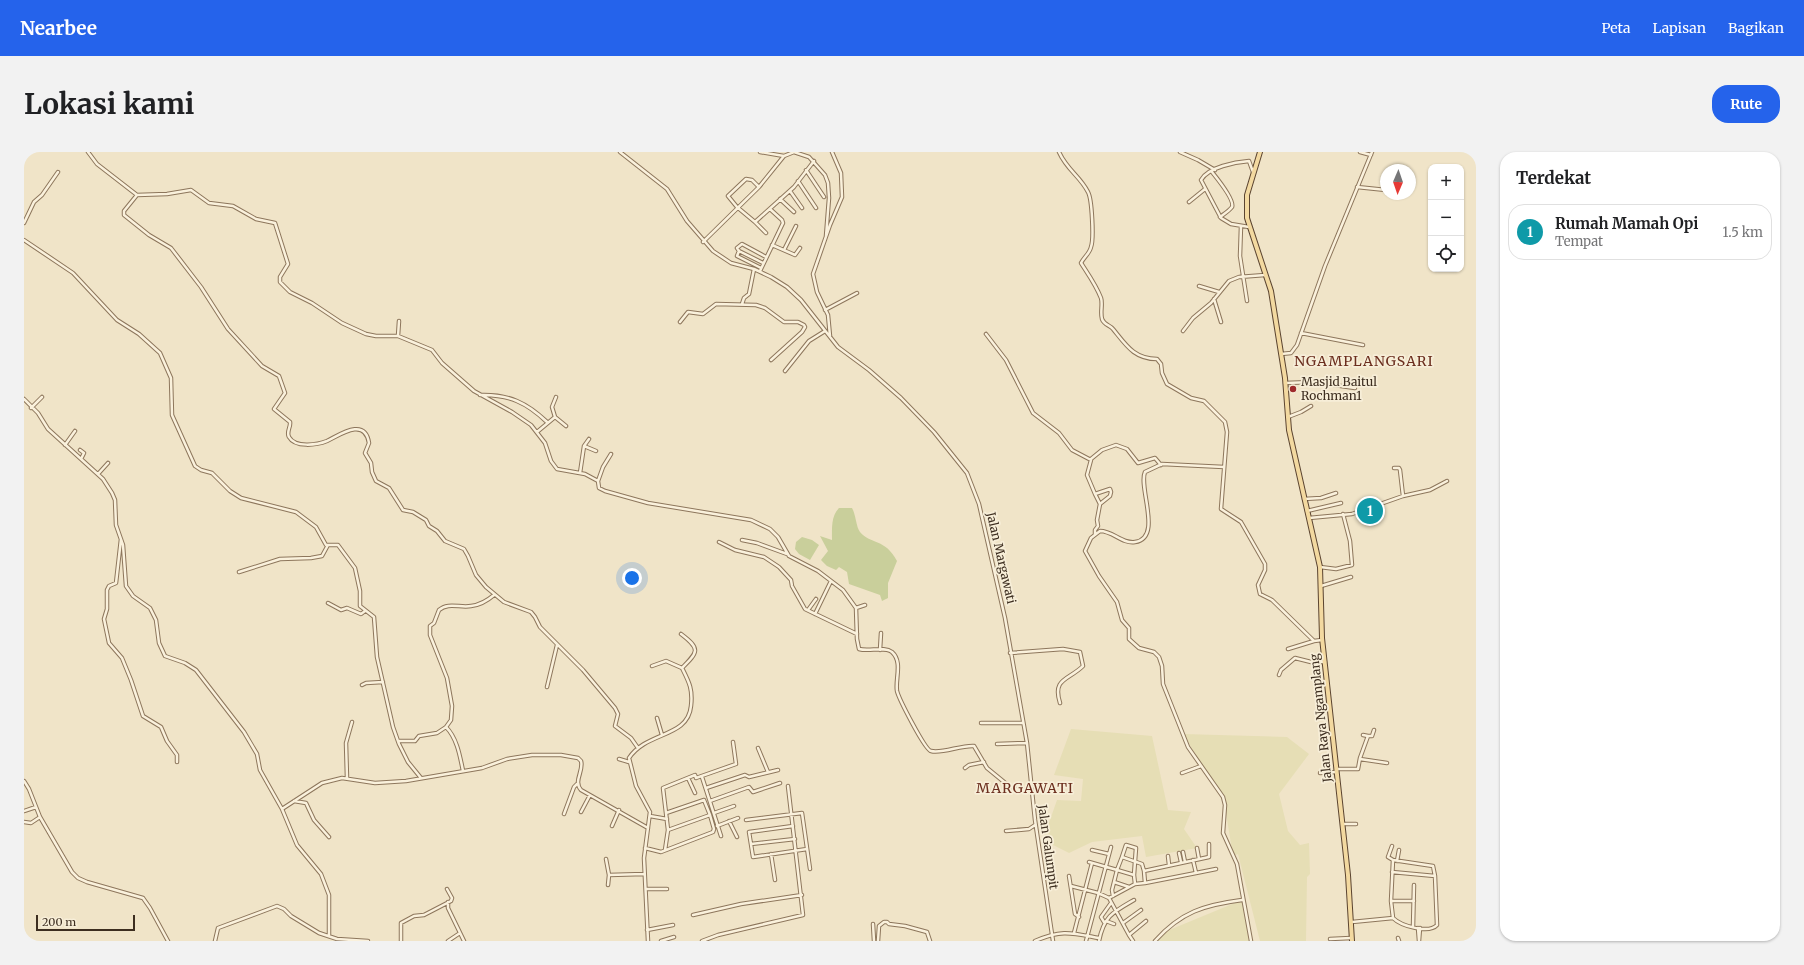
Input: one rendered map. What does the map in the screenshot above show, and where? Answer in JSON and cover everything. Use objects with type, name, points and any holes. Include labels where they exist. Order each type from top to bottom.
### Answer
[{"type":"main road","name":"Jalan Raya Ngamplang","points":[[1260,152],[1246,199],[1247,218],[1266,275],[1272,301],[1285,384],[1287,417],[1303,499],[1320,567],[1322,586],[1322,638],[1343,824],[1352,922],[1352,940]]},
{"type":"street","points":[[88,152],[98,164],[137,195],[167,194],[192,190],[208,203],[233,206],[256,219],[275,223],[288,264],[280,279],[280,284],[290,292],[312,303],[342,323],[366,334],[376,336],[398,336],[432,350],[447,368],[480,395],[512,412],[531,425],[546,443],[554,467],[560,470],[592,476],[598,481]]},
{"type":"street","points":[[620,152],[666,189],[679,210],[703,242],[731,263],[760,270]]},
{"type":"street","points":[[760,152],[784,156],[796,152],[814,161],[825,175],[828,184],[829,198],[826,236]]},
{"type":"street","points":[[830,338],[829,319],[817,292],[813,274],[826,236],[842,197],[841,173],[832,152]]},
{"type":"street","points":[[1059,152],[1065,165],[1079,179],[1089,193],[1094,234],[1091,249],[1081,263],[1091,276],[1101,298],[1102,319],[1105,325],[1112,327],[1118,337],[1138,356],[1147,359],[1157,359],[1161,364],[1162,374],[1167,384],[1191,398],[1204,401],[1211,410],[1225,422],[1227,432],[1220,508],[1224,513],[1235,517],[1241,522],[1265,564],[1265,570],[1258,585],[1259,592],[1272,600],[1314,641]]},
{"type":"street","points":[[1180,152],[1198,160],[1213,171],[1229,195],[1232,206],[1220,218]]},
{"type":"street","points":[[1281,354],[1293,352],[1371,153],[1360,152]]},
{"type":"street","points":[[703,242],[759,187],[784,156]]},
{"type":"street","points":[[755,222],[790,191],[814,161]]},
{"type":"street","points":[[1249,227],[1241,226],[1220,218],[1201,178],[1229,164],[1248,161],[1251,163],[1253,173]]},
{"type":"street","points":[[806,170],[824,197]]},
{"type":"street","points":[[24,223],[34,202],[42,195],[58,172]]},
{"type":"street","points":[[759,187],[752,180],[746,179],[729,193],[728,197],[766,233]]},
{"type":"street","points":[[798,181],[816,208]]},
{"type":"street","points":[[1357,187],[1380,189]]},
{"type":"street","points":[[1189,202],[1205,188]]},
{"type":"street","points":[[790,191],[802,208]]},
{"type":"street","points":[[137,195],[124,212],[124,215],[149,235],[170,248],[201,287],[228,329],[262,366],[279,376],[282,380],[285,393],[274,409],[290,422],[288,434],[290,439],[296,443],[310,444],[326,441],[348,429],[359,430],[365,434],[369,443],[365,453],[371,463],[372,472],[376,481],[389,488],[403,510],[413,512],[426,520],[430,527],[438,532],[445,541],[464,548],[476,574],[494,595],[504,602],[530,610],[536,617],[540,627],[550,635],[557,645],[572,658],[601,689],[617,710],[616,726],[631,738],[638,748]]},
{"type":"street","points":[[780,199],[794,212]]},
{"type":"street","points":[[760,270],[783,222],[770,209]]},
{"type":"street","points":[[784,250],[796,226]]},
{"type":"street","points":[[1241,226],[1240,256],[1247,301]]},
{"type":"street","points":[[24,240],[73,272],[117,320],[139,334],[160,354],[171,378],[172,415],[195,466],[200,470],[212,473],[230,491],[241,498],[296,512],[316,527],[326,545],[338,545],[353,564],[357,576],[360,606],[374,618],[377,657],[385,696],[398,741],[410,766],[421,778]]},
{"type":"street","points":[[760,270],[737,256],[739,251],[737,248],[742,244],[766,257]]},
{"type":"street","points":[[772,245],[796,255],[800,248]]},
{"type":"street","points":[[739,251],[763,263]]},
{"type":"street","points":[[742,304],[744,298],[749,293],[754,269]]},
{"type":"street","name":"Jalan Margawati","points":[[760,270],[787,287],[801,300],[830,338],[844,353],[869,370],[905,402],[934,432],[959,464],[972,484],[979,504],[1002,603],[1012,662]]},
{"type":"street","points":[[1183,331],[1214,299],[1228,281],[1244,276],[1266,275]]},
{"type":"street","points":[[1200,286],[1219,292]]},
{"type":"street","points":[[826,310],[857,293]]},
{"type":"street","points":[[1214,299],[1221,322]]},
{"type":"street","points":[[680,322],[688,312],[703,314],[714,304],[742,304],[761,307],[784,322],[798,322],[805,326],[802,332],[771,360]]},
{"type":"street","points":[[398,336],[399,321]]},
{"type":"street","points":[[785,371],[810,341],[825,331]]},
{"type":"street","points":[[1301,333],[1363,345]]},
{"type":"street","points":[[986,334],[1006,360],[1033,413],[1059,432],[1072,450],[1091,459]]},
{"type":"street","points":[[1285,384],[1313,382],[1355,388]]},
{"type":"street","points":[[480,395],[502,397],[518,402],[533,409],[548,422]]},
{"type":"street","points":[[31,408],[42,397]]},
{"type":"street","points":[[556,397],[552,407],[555,417],[566,426]]},
{"type":"street","points":[[24,399],[41,417],[48,429],[98,474],[114,497],[116,524],[124,550],[126,586],[133,596],[150,608],[156,620],[159,643],[164,654],[168,658],[185,663],[196,670],[219,698],[252,747],[256,754],[260,770],[282,809],[297,845],[321,874],[326,883],[330,904],[329,935]]},
{"type":"street","points":[[1287,417],[1297,414],[1311,406]]},
{"type":"street","points":[[537,432],[555,417]]},
{"type":"street","points":[[65,445],[75,431]]},
{"type":"street","points":[[580,473],[584,446],[589,439]]},
{"type":"street","points":[[1160,465],[1156,459],[1152,458],[1138,463],[1127,449],[1116,445],[1102,450],[1091,459],[1087,475],[1100,504],[1097,520],[1098,526],[1094,530],[1094,534],[1085,548],[1086,554],[1116,602],[1122,620],[1128,626],[1129,639],[1139,648],[1154,652],[1159,657],[1162,666],[1163,684],[1188,747],[1199,767],[1211,778],[1224,801],[1224,836],[1237,864],[1242,885],[1242,900],[1250,941]]},
{"type":"street","points":[[584,446],[596,451]]},
{"type":"street","points":[[80,450],[84,453],[80,459]]},
{"type":"street","points":[[611,454],[603,467],[598,481],[598,486],[602,490],[648,502],[712,512],[757,522],[773,531],[787,554]]},
{"type":"street","points":[[98,474],[108,464]]},
{"type":"street","points":[[1094,534],[1104,532],[1131,542],[1139,541],[1144,537],[1149,517],[1145,498],[1145,472],[1160,465],[1223,468]]},
{"type":"street","points":[[1394,468],[1399,468],[1400,470],[1403,496]]},
{"type":"street","points":[[1308,519],[1354,514],[1403,496],[1430,490],[1447,481]]},
{"type":"street","points":[[1095,494],[1108,488],[1111,491],[1110,496],[1100,504]]},
{"type":"street","points":[[1303,499],[1321,498],[1336,493]]},
{"type":"street","points":[[1306,511],[1341,503]]},
{"type":"street","points":[[1320,567],[1336,569],[1352,566],[1350,541],[1343,514]]},
{"type":"street","points":[[121,539],[116,583],[110,585],[107,590],[108,605],[104,619],[109,643],[122,658],[143,716],[161,727],[167,741],[178,755],[177,762]]},
{"type":"street","points":[[742,540],[757,543],[787,554],[818,571],[843,590],[856,608],[859,648],[890,651],[896,658],[898,664],[898,692],[925,746],[934,752],[974,746],[987,768],[1014,789],[1032,790]]},
{"type":"street","points":[[719,542],[735,550],[760,555],[775,564],[791,580],[792,586],[803,606],[815,614],[857,634]]},
{"type":"street","points":[[239,572],[280,559],[322,556],[328,545]]},
{"type":"street","points":[[1322,586],[1352,577]]},
{"type":"street","points":[[815,614],[831,581]]},
{"type":"street","points":[[398,741],[415,741],[419,736],[437,733],[446,727],[451,720],[452,706],[447,678],[430,635],[430,626],[434,623],[436,614],[441,607],[478,605],[494,595]]},
{"type":"street","points":[[808,610],[816,599]]},
{"type":"street","points":[[328,603],[341,610],[345,608],[361,614],[365,611]]},
{"type":"street","points":[[856,608],[865,605]]},
{"type":"street","points":[[880,650],[881,633]]},
{"type":"street","points":[[681,634],[693,644],[695,651],[694,656],[682,668]]},
{"type":"street","points":[[1288,649],[1322,638]]},
{"type":"street","points":[[547,687],[557,645]]},
{"type":"street","points":[[1010,652],[1063,649],[1080,652],[1083,666],[1066,678],[1059,686],[1058,696],[1060,703]]},
{"type":"street","points":[[1279,675],[1281,670],[1295,658],[1311,662],[1325,662]]},
{"type":"street","points":[[648,941],[644,874],[645,848],[650,816],[649,807],[636,786],[629,758],[647,741],[684,725],[690,714],[692,691],[682,668],[666,661],[652,666]]},
{"type":"street","name":"Jalan Galumpit","points":[[1012,662],[1027,744],[1035,824],[1053,941]]},
{"type":"street","points":[[362,685],[366,683],[383,682]]},
{"type":"street","points":[[657,718],[662,735]]},
{"type":"street","points":[[347,778],[346,743],[352,722]]},
{"type":"street","points":[[981,723],[1023,722]]},
{"type":"street","points":[[446,727],[451,732],[458,750],[463,771]]},
{"type":"street","points":[[1363,735],[1372,736],[1374,730]]},
{"type":"street","points":[[1320,773],[1336,770],[1358,769],[1368,736]]},
{"type":"street","points":[[665,850],[668,830],[663,788],[695,775],[696,778],[702,777],[736,764],[733,742]]},
{"type":"street","points":[[997,744],[1027,744]]},
{"type":"street","points":[[758,748],[768,772]]},
{"type":"street","points":[[282,809],[322,783],[347,778],[374,783],[406,781],[482,768],[518,756],[561,755],[578,758],[582,762],[578,783],[574,787],[564,814]]},
{"type":"street","points":[[619,759],[630,762]]},
{"type":"street","points":[[1360,759],[1387,763]]},
{"type":"street","points":[[965,768],[969,765],[984,762]]},
{"type":"street","points":[[1182,773],[1199,767]]},
{"type":"street","points":[[706,788],[745,775],[749,777],[778,770]]},
{"type":"street","points":[[702,777],[721,836]]},
{"type":"street","points":[[688,778],[695,793]]},
{"type":"street","points":[[24,781],[29,789],[40,817],[68,866],[78,878],[92,884],[143,898],[168,941]]},
{"type":"street","points":[[578,783],[581,790],[619,810],[648,828]]},
{"type":"street","points":[[710,801],[749,787],[753,792],[780,783]]},
{"type":"street","points":[[702,941],[718,935],[802,916],[804,907],[788,786]]},
{"type":"street","points":[[581,812],[590,795]]},
{"type":"street","points":[[645,848],[660,852],[714,832],[710,815],[704,800],[666,813]]},
{"type":"street","points":[[293,801],[306,803],[314,820],[329,837]]},
{"type":"street","points":[[714,813],[734,806]]},
{"type":"street","points":[[24,811],[36,807]]},
{"type":"street","points":[[612,826],[619,810]]},
{"type":"street","points":[[746,820],[801,813],[804,815],[810,869]]},
{"type":"street","points":[[668,830],[710,815]]},
{"type":"street","points":[[650,816],[667,819]]},
{"type":"street","points":[[24,822],[31,823],[40,817]]},
{"type":"street","points":[[717,826],[738,818]]},
{"type":"street","points":[[729,821],[737,837]]},
{"type":"street","points":[[1006,831],[1029,829],[1035,824]]},
{"type":"street","points":[[1343,824],[1356,824]]},
{"type":"street","points":[[793,826],[749,832],[753,857],[808,849]]},
{"type":"street","points":[[751,844],[795,839]]},
{"type":"street","points":[[1144,871],[1210,856],[1209,844]]},
{"type":"street","points":[[1133,941],[1116,911],[1111,897],[1117,870],[1126,845],[1133,846],[1136,849],[1134,861],[1135,884]]},
{"type":"street","points":[[1352,922],[1393,918],[1404,925],[1413,928],[1433,928],[1437,925],[1435,876],[1433,866],[1388,859],[1392,846]]},
{"type":"street","points":[[1086,941],[1111,847]]},
{"type":"street","points":[[1196,848],[1199,859]]},
{"type":"street","points":[[1092,850],[1109,854]]},
{"type":"street","points":[[1397,861],[1399,850]]},
{"type":"street","points":[[1181,853],[1183,862]]},
{"type":"street","points":[[771,854],[775,880]]},
{"type":"street","points":[[1168,856],[1170,865]]},
{"type":"street","points":[[1122,857],[1142,864],[1145,883]]},
{"type":"street","points":[[606,859],[609,876],[608,885]]},
{"type":"street","points":[[1193,860],[1196,873]]},
{"type":"street","points":[[1393,860],[1391,901],[1393,918]]},
{"type":"street","points":[[1088,862],[1134,875]]},
{"type":"street","points":[[1074,933],[1092,863]]},
{"type":"street","points":[[1071,886],[1111,897],[1135,884],[1216,869]]},
{"type":"street","points":[[1392,872],[1435,876]]},
{"type":"street","points":[[609,876],[644,874]]},
{"type":"street","points":[[1069,876],[1075,914],[1079,917]]},
{"type":"street","points":[[1114,882],[1129,887]]},
{"type":"street","points":[[1413,928],[1414,885]]},
{"type":"street","points":[[400,941],[400,926],[402,922],[414,916],[424,915],[448,902],[452,898],[447,889]]},
{"type":"street","points":[[646,889],[667,889]]},
{"type":"street","points":[[693,915],[734,905],[802,895]]},
{"type":"street","points":[[1035,941],[1052,934],[1074,933],[1099,939],[1105,922],[1116,911],[1134,900]]},
{"type":"street","points":[[1155,941],[1172,923],[1192,912],[1242,900]]},
{"type":"street","points":[[1391,901],[1414,901]]},
{"type":"street","points":[[448,902],[448,908],[464,941]]},
{"type":"street","points":[[1112,902],[1101,917],[1105,922],[1114,924]]},
{"type":"street","points":[[215,941],[218,928],[277,906],[284,908],[291,916],[314,930],[337,939],[368,941]]},
{"type":"street","points":[[1123,923],[1141,910]]},
{"type":"street","points":[[1129,935],[1146,921]]},
{"type":"street","points":[[878,941],[878,928],[884,922],[888,922],[888,924],[925,931],[929,935],[930,941]]},
{"type":"street","points":[[873,924],[874,941]]},
{"type":"street","points":[[647,930],[673,925]]},
{"type":"street","points":[[1419,928],[1419,941]]},
{"type":"street","points":[[448,941],[460,933]]},
{"type":"street","points":[[661,941],[674,937]]},
{"type":"street","points":[[1330,939],[1352,940]]},
{"type":"shaded area","points":[[1071,729],[1152,736],[1168,810],[1191,812],[1184,829],[1197,848],[1146,857],[1142,836],[1092,842],[1069,853],[1043,840],[1057,800],[1081,801],[1083,779],[1054,775]]},
{"type":"shaded area","points":[[1183,734],[1287,737],[1309,754],[1279,794],[1288,831],[1300,845],[1309,843],[1310,874],[1307,877],[1306,941],[1260,941],[1238,854],[1233,856],[1224,801]]},
{"type":"shaded area","points":[[1242,900],[1249,941],[1157,941],[1162,933]]},
{"type":"green space","points":[[839,508],[852,508],[860,532],[869,539],[883,545],[897,561],[888,583],[888,598],[882,601],[880,595],[849,584],[847,572],[839,567],[836,570],[827,566],[821,560],[828,551],[820,536],[832,540],[833,518]]},
{"type":"green space","points":[[802,537],[812,540],[819,545],[810,560],[799,554],[795,549],[796,542]]},
{"type":"place","name":"Masjid Baitul Rochman1","points":[[1293,389]]},
{"type":"place","name":"Rumah Mamah Opi","points":[[1370,511]]},
{"type":"district","name":"NGAMPLANGSARI","points":[[1364,361]]},
{"type":"district","name":"MARGAWATI","points":[[1025,788]]}]
